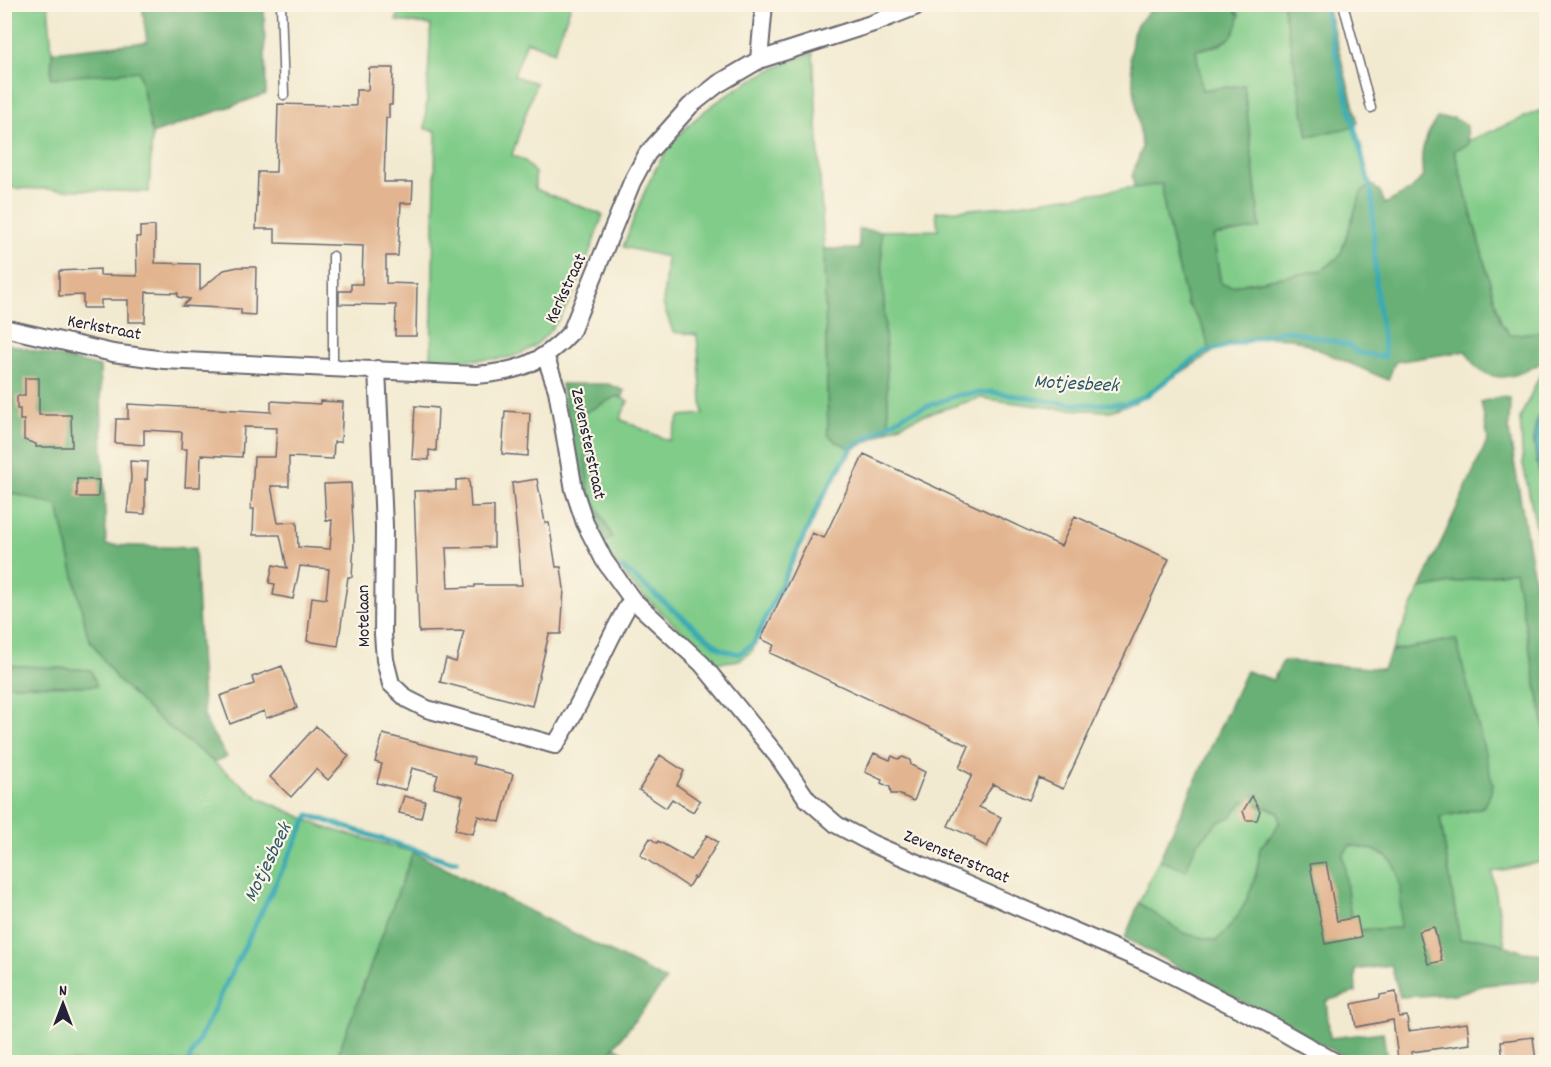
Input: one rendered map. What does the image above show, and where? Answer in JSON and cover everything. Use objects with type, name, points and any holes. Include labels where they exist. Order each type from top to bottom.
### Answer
[{"type":"street","points":[[759,60],[764,4]]},
{"type":"street","name":"Kerkstraat","points":[[4,328],[113,353],[164,360],[476,375],[525,367],[560,344],[571,332],[633,182],[647,154],[690,106],[718,84],[759,60],[922,4]]},
{"type":"street","name":"Zevensterstraat","points":[[545,355],[557,390],[574,490],[585,522],[604,560],[632,599],[702,664],[779,758],[807,799],[837,825],[873,844],[1198,987],[1335,1062]]},
{"type":"street","name":"Motelaan","points":[[377,369],[384,526],[383,634],[385,660],[391,684],[407,699],[427,709],[555,746],[569,724],[615,627],[632,599]]},
{"type":"lane","points":[[280,4],[284,95]]},
{"type":"lane","points":[[1343,4],[1371,108]]},
{"type":"lane","points":[[333,256],[333,367]]},
{"type":"green space","points":[[1156,4],[1231,5],[1239,15],[1238,25],[1231,37],[1219,44],[1196,50],[1202,90],[1244,85],[1260,228],[1213,236],[1221,284],[1232,286],[1322,270],[1340,256],[1361,193],[1371,184],[1380,192],[1385,204],[1411,190],[1424,175],[1422,153],[1426,138],[1437,118],[1454,118],[1467,126],[1468,145],[1454,150],[1501,323],[1510,335],[1546,331],[1546,360],[1520,373],[1502,377],[1485,373],[1476,367],[1466,351],[1395,362],[1388,380],[1292,338],[1263,337],[1228,343],[1211,353],[1202,325],[1187,303],[1165,212],[1162,184],[1135,188],[1132,176],[1142,148],[1130,57],[1133,34],[1137,25]]},
{"type":"green space","points":[[5,5],[48,5],[52,52],[51,78],[139,71],[152,134],[149,192],[5,188]]},
{"type":"green space","points":[[142,5],[264,5],[266,94],[152,134],[139,71],[51,78],[52,52],[147,42]]},
{"type":"green space","points":[[401,5],[571,5],[554,52],[527,41],[514,76],[536,83],[512,155],[525,161],[535,173],[535,189],[603,215],[580,279],[557,321],[543,338],[526,351],[506,358],[478,360],[431,358],[436,131],[425,129],[431,25],[396,21]]},
{"type":"green space","points":[[1239,5],[1283,5],[1308,136],[1353,127],[1371,184],[1361,193],[1340,256],[1322,270],[1232,286],[1221,284],[1213,236],[1260,228],[1244,85],[1202,90],[1196,50],[1221,45],[1239,15],[1235,7]]},
{"type":"green space","points":[[1283,5],[1327,5],[1358,123],[1353,127],[1308,136]]},
{"type":"green space","points":[[813,53],[824,249],[828,434],[835,441],[854,449],[831,483],[752,651],[740,660],[716,663],[635,588],[601,545],[612,536],[589,490],[582,414],[617,396],[628,401],[620,419],[669,441],[680,416],[703,414],[697,335],[673,332],[663,304],[667,257],[623,247],[655,170],[669,147],[682,132],[715,103],[734,90],[774,69]]},
{"type":"green space","points":[[1546,108],[1546,331],[1509,335],[1501,323],[1454,150],[1468,145],[1468,141]]},
{"type":"green space","points":[[1162,183],[1165,212],[1187,303],[1202,325],[1211,353],[1136,402],[1110,411],[1061,409],[980,398],[918,417],[889,430],[881,231],[938,230],[936,212],[1005,206]]},
{"type":"green space","points":[[859,229],[881,231],[889,430],[854,449],[835,441],[828,434],[824,249],[859,249]]},
{"type":"green space","points":[[4,343],[100,367],[106,545],[195,548],[204,715],[209,728],[227,757],[214,762],[155,716],[116,678],[88,637],[58,506],[12,493],[5,494]]},
{"type":"green space","points":[[1546,372],[1546,401],[1540,411],[1533,440],[1546,503],[1546,575],[1523,464],[1520,418],[1540,375]]},
{"type":"green space","points":[[561,384],[608,384],[625,391],[622,398],[617,396],[582,414],[589,490],[612,537],[601,545],[583,508]]},
{"type":"green space","points":[[1499,397],[1510,398],[1509,431],[1531,562],[1546,634],[1546,738],[1515,571],[1420,589],[1488,439],[1481,402]]},
{"type":"green space","points":[[12,493],[58,506],[88,637],[116,678],[155,716],[259,798],[326,828],[413,852],[335,1062],[5,1062],[4,685],[96,686],[90,670],[5,665],[4,494]]},
{"type":"green space","points":[[1515,571],[1546,738],[1546,861],[1492,872],[1505,945],[1479,938],[1460,941],[1440,817],[1483,807],[1455,639],[1392,651],[1420,589]]},
{"type":"green space","points":[[1456,639],[1493,784],[1483,807],[1440,817],[1460,940],[1479,938],[1523,952],[1546,954],[1546,977],[1537,981],[1485,985],[1456,994],[1400,997],[1391,965],[1355,970],[1356,992],[1326,1001],[1330,1038],[1383,1032],[1387,1062],[1354,1062],[1125,938],[1139,903],[1183,933],[1216,941],[1226,932],[1247,899],[1256,873],[1260,847],[1280,822],[1278,811],[1244,801],[1231,817],[1217,823],[1196,845],[1186,870],[1159,860],[1246,671],[1273,680],[1283,661],[1383,669],[1392,651]],"holes":[[[1350,845],[1377,852],[1392,862],[1399,879],[1400,928],[1355,930],[1349,906],[1343,855]]]},
{"type":"green space","points":[[5,665],[91,670],[97,686],[5,685]]},
{"type":"green space","points":[[1244,801],[1278,812],[1280,823],[1260,847],[1252,886],[1241,910],[1226,932],[1216,941],[1183,933],[1139,903],[1159,860],[1186,870],[1196,845],[1217,823],[1231,817]]},
{"type":"green space","points":[[1350,845],[1377,852],[1392,862],[1399,879],[1400,928],[1355,930],[1349,906],[1343,855]]},
{"type":"green space","points":[[413,852],[666,980],[605,1062],[335,1062]]},
{"type":"green space","points":[[614,1047],[641,1062],[605,1062]]},
{"type":"water","points":[[1546,401],[1546,503],[1534,438],[1539,413]]},
{"type":"building","points":[[369,68],[393,68],[392,105],[389,105],[389,118],[386,118],[384,182],[413,182],[412,203],[401,203],[398,256],[386,256],[386,283],[417,284],[416,336],[395,336],[396,305],[339,304],[339,291],[351,291],[351,284],[362,284],[363,246],[275,243],[275,229],[256,229],[258,172],[276,172],[278,104],[356,106],[356,90],[368,90]]},
{"type":"building","points":[[155,226],[155,263],[200,264],[200,290],[224,270],[256,267],[255,315],[241,314],[241,309],[182,306],[190,299],[178,297],[178,293],[146,292],[145,322],[128,322],[128,300],[101,300],[101,308],[83,308],[83,295],[59,296],[59,271],[100,269],[100,275],[137,276],[136,237],[140,237],[140,227]]},
{"type":"building","points":[[25,378],[39,378],[39,415],[71,415],[72,447],[36,447],[36,444],[24,440],[24,420],[20,420],[17,396],[25,396]]},
{"type":"building","points":[[271,401],[320,404],[320,401],[343,402],[341,442],[334,442],[333,459],[289,457],[289,486],[271,486],[278,523],[297,522],[298,547],[330,549],[332,520],[326,521],[324,484],[351,483],[354,543],[352,577],[348,577],[338,646],[307,641],[312,597],[326,599],[329,569],[300,566],[293,599],[273,595],[275,584],[269,583],[273,565],[287,568],[280,535],[253,535],[254,509],[251,509],[254,457],[275,457],[277,428],[244,427],[242,457],[201,455],[200,487],[185,487],[187,449],[181,449],[182,432],[144,430],[144,445],[115,443],[116,419],[128,419],[128,404],[271,412]]},
{"type":"building","points":[[415,406],[438,408],[436,451],[429,450],[429,460],[412,459]]},
{"type":"building","points":[[505,411],[530,413],[528,456],[502,454]]},
{"type":"building","points":[[864,454],[1061,546],[1075,516],[1169,559],[1063,789],[1039,778],[1029,800],[993,784],[979,807],[1001,817],[987,847],[974,840],[975,838],[948,826],[972,775],[959,768],[969,746],[770,653],[774,645],[761,639],[812,533],[824,538]]},
{"type":"building","points":[[130,461],[148,462],[147,480],[145,479],[145,514],[127,513],[131,478]]},
{"type":"building","points":[[77,479],[99,480],[98,497],[77,497]]},
{"type":"building","points":[[469,479],[471,507],[494,506],[494,547],[446,548],[448,588],[475,587],[475,585],[522,585],[512,483],[537,479],[545,523],[549,523],[556,567],[561,567],[564,589],[561,634],[549,634],[532,706],[440,682],[446,659],[456,662],[464,631],[419,632],[414,491],[456,490],[456,480]]},
{"type":"building","points":[[282,666],[297,708],[266,718],[264,711],[230,724],[220,696],[254,684],[252,677]]},
{"type":"building","points":[[316,726],[349,756],[328,780],[316,769],[291,797],[270,777]]},
{"type":"building","points":[[383,734],[474,758],[473,764],[513,774],[500,822],[478,816],[473,834],[455,830],[463,796],[434,788],[438,775],[412,768],[406,790],[377,783],[382,764],[375,762]]},
{"type":"building","points":[[874,753],[890,760],[892,756],[898,759],[903,757],[910,760],[911,765],[925,772],[914,801],[898,794],[891,794],[890,787],[881,783],[882,780],[865,772]]},
{"type":"building","points":[[660,755],[684,771],[677,785],[700,801],[693,812],[672,799],[666,808],[639,790]]},
{"type":"building","points":[[404,796],[425,801],[421,818],[399,813]]},
{"type":"building","points":[[1252,796],[1260,811],[1257,820],[1246,820],[1243,811]]},
{"type":"building","points":[[707,835],[718,842],[688,887],[640,855],[650,838],[691,860]]},
{"type":"building","points":[[1326,862],[1337,921],[1357,917],[1361,937],[1325,944],[1310,864]]},
{"type":"building","points":[[1434,927],[1442,961],[1428,964],[1419,931]]},
{"type":"building","points":[[1396,992],[1399,1017],[1407,1016],[1409,1031],[1467,1023],[1470,1044],[1412,1052],[1412,1057],[1398,1059],[1393,1020],[1356,1027],[1352,1004]]},
{"type":"building","points":[[1533,1037],[1536,1062],[1503,1062],[1501,1041]]},
{"type":"waterway","name":"Motjesbeek","points":[[623,568],[721,649],[739,654],[754,643],[821,500],[851,448],[906,414],[958,395],[991,392],[1070,404],[1125,404],[1147,395],[1204,352],[1286,330],[1348,345],[1358,353],[1385,357],[1376,286],[1372,195],[1323,4]]},
{"type":"waterway","name":"Motjesbeek","points":[[188,1062],[309,815],[449,861],[457,861]]}]
